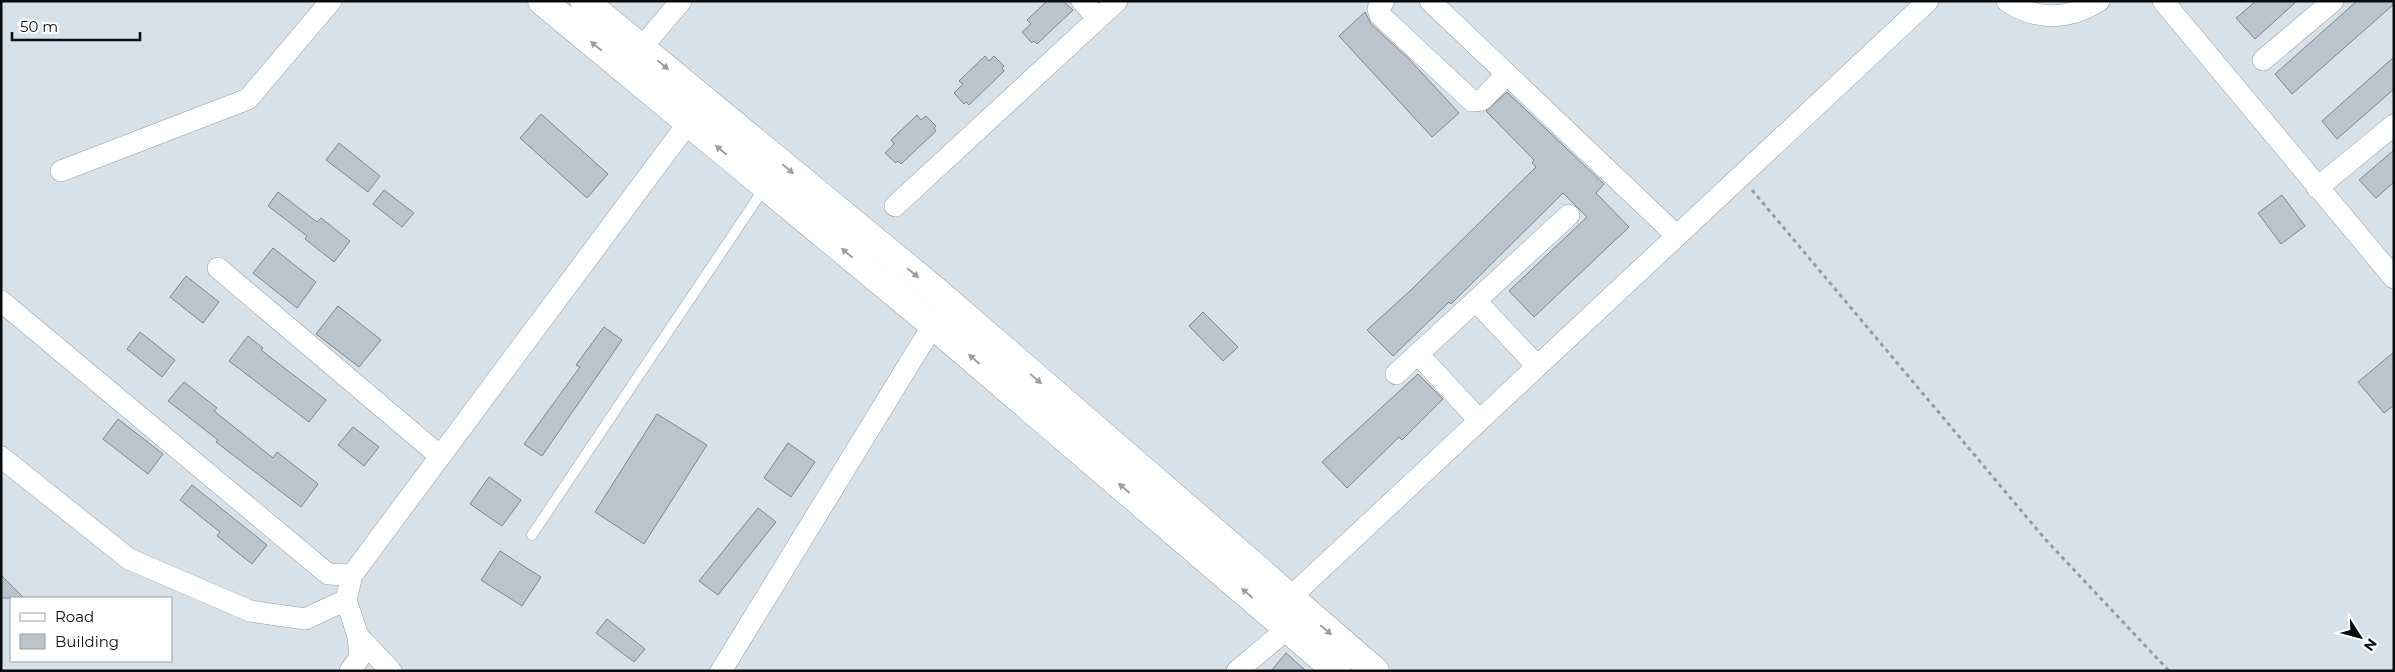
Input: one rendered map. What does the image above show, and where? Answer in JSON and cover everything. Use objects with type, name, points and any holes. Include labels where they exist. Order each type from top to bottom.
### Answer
[{"type":"highway","points":[[542,1],[688,124],[1289,614],[1375,671]]},
{"type":"highway","points":[[584,1],[937,292],[1289,614],[1337,671]]},
{"type":"street","points":[[61,171],[248,99],[331,1]]},
{"type":"street","points":[[642,47],[681,1]]},
{"type":"street","points":[[1082,1],[1097,18]]},
{"type":"street","points":[[894,206],[1097,18],[1118,1]]},
{"type":"street","points":[[1384,1],[1378,9],[1380,15],[1472,101],[1482,100],[1507,74]]},
{"type":"street","points":[[1430,1],[1676,235]]},
{"type":"street","points":[[1237,671],[1289,614],[1479,420],[1928,1]]},
{"type":"street","points":[[2006,1],[2021,11],[2056,16],[2071,14],[2099,1]]},
{"type":"street","points":[[2163,1],[2394,278]]},
{"type":"street","points":[[2263,60],[2332,1]]},
{"type":"street","points":[[350,671],[360,656],[358,636],[346,600],[352,575],[688,124]]},
{"type":"street","points":[[2317,188],[2394,125]]},
{"type":"street","points":[[1396,374],[1569,215]]},
{"type":"street","points":[[218,268],[440,456]]},
{"type":"street","points":[[1,301],[328,574],[352,575]]},
{"type":"street","points":[[1476,301],[1536,366]]},
{"type":"street","points":[[721,671],[933,325]]},
{"type":"street","points":[[1418,354],[1479,420]]},
{"type":"street","points":[[1,456],[129,559],[250,611],[305,619],[346,600]]},
{"type":"street","points":[[358,636],[391,671]]},
{"type":"lane","points":[[532,535],[765,186]]},
{"type":"path","points":[[1741,176],[2045,539],[2169,671]]},
{"type":"building","points":[[1047,1],[1063,1],[1073,10],[1037,44],[1034,41],[1032,43],[1022,32],[1031,24],[1027,20]]},
{"type":"building","points":[[2256,1],[2297,1],[2255,39],[2236,18]]},
{"type":"building","points":[[2357,1],[2394,1],[2394,4],[2292,94],[2275,74]]},
{"type":"building","points":[[1365,12],[1371,24],[1409,59],[1459,113],[1432,137],[1339,36]]},
{"type":"building","points":[[985,56],[989,61],[994,56],[1004,66],[1002,68],[1004,71],[969,105],[966,102],[964,104],[954,93],[963,84],[959,81]]},
{"type":"building","points":[[2394,57],[2394,89],[2337,139],[2322,121]]},
{"type":"building","points":[[1507,92],[1604,184],[1596,193],[1629,227],[1534,317],[1509,291],[1587,217],[1563,193],[1451,304],[1449,302],[1393,356],[1367,330],[1411,290],[1536,167],[1532,163],[1534,160],[1486,111]]},
{"type":"building","points":[[541,114],[608,174],[587,198],[520,138]]},
{"type":"building","points":[[917,115],[921,120],[926,116],[936,126],[934,128],[936,131],[901,164],[898,161],[896,163],[885,153],[894,144],[891,140]]},
{"type":"building","points":[[339,143],[380,176],[368,192],[326,160]]},
{"type":"building","points":[[2394,150],[2394,182],[2376,198],[2359,180]]},
{"type":"building","points":[[384,190],[414,213],[402,227],[373,204]]},
{"type":"building","points":[[278,192],[317,222],[321,218],[350,241],[334,262],[305,239],[307,236],[268,206]]},
{"type":"building","points":[[2282,195],[2305,226],[2281,244],[2258,213]]},
{"type":"building","points":[[273,248],[316,282],[297,308],[253,273]]},
{"type":"building","points":[[186,276],[219,302],[203,323],[170,297]]},
{"type":"building","points":[[338,306],[381,340],[359,367],[316,334]]},
{"type":"building","points":[[1203,312],[1238,347],[1223,361],[1189,326]]},
{"type":"building","points":[[604,327],[622,340],[542,456],[524,444],[580,367],[576,365]]},
{"type":"building","points":[[140,332],[175,360],[162,377],[127,349]]},
{"type":"building","points":[[248,336],[263,348],[261,350],[326,400],[309,422],[229,361]]},
{"type":"building","points":[[2394,352],[2394,405],[2384,413],[2358,382]]},
{"type":"building","points":[[1418,374],[1443,399],[1402,440],[1399,437],[1347,488],[1322,462]]},
{"type":"building","points":[[184,382],[217,408],[214,411],[273,458],[277,452],[318,484],[301,507],[216,442],[218,440],[168,401]]},
{"type":"building","points":[[657,414],[707,445],[644,544],[595,512]]},
{"type":"building","points":[[118,419],[163,454],[148,474],[103,439]]},
{"type":"building","points":[[353,427],[379,447],[364,466],[338,445]]},
{"type":"building","points":[[788,443],[815,462],[791,497],[764,478]]},
{"type":"building","points":[[489,477],[521,500],[502,526],[470,504]]},
{"type":"building","points":[[192,485],[267,545],[252,564],[217,536],[220,532],[180,500]]},
{"type":"building","points":[[758,508],[776,522],[718,595],[699,581]]},
{"type":"building","points":[[500,551],[541,577],[522,606],[481,580]]},
{"type":"building","points":[[1,575],[23,597],[1,598]]},
{"type":"building","points":[[607,619],[645,649],[634,662],[596,633]]},
{"type":"building","points":[[1286,653],[1306,671],[1271,671]]}]
